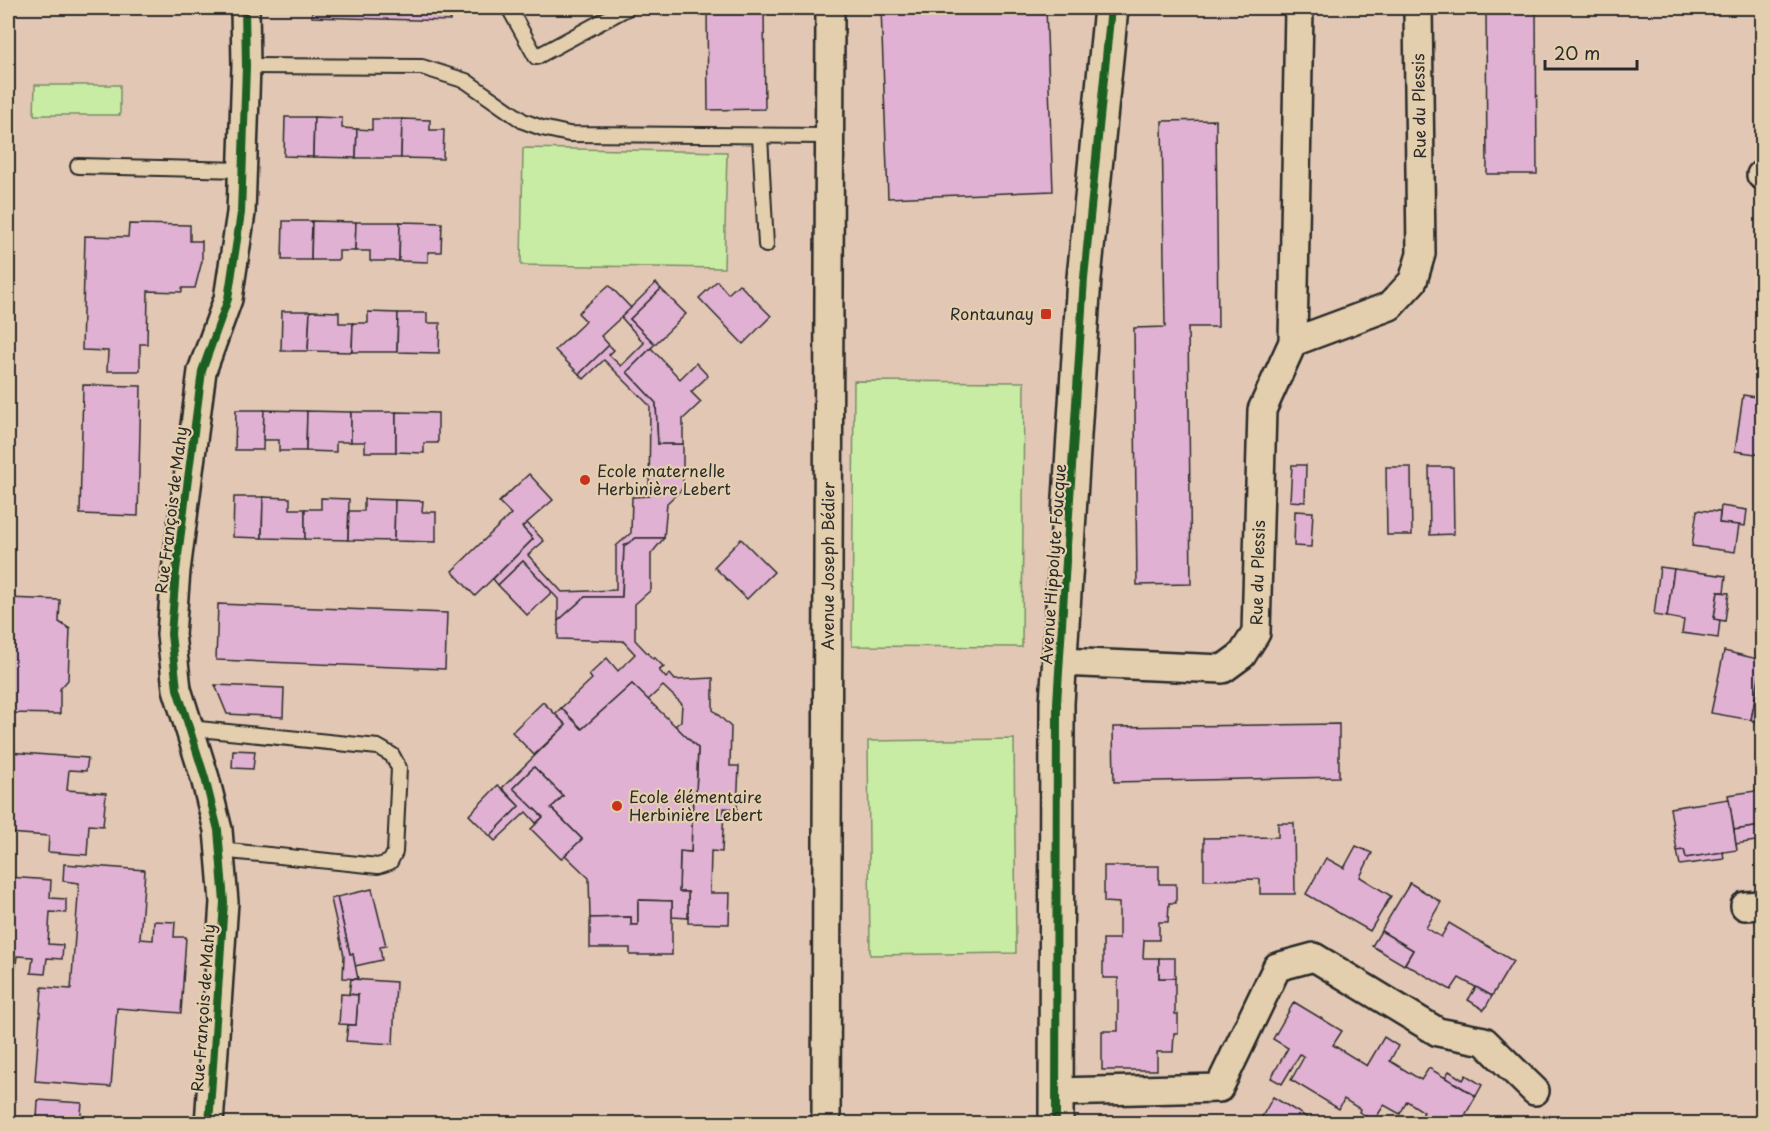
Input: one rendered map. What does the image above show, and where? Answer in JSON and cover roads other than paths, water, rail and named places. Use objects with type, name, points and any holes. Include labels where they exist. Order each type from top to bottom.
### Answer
[{"type":"street","name":"Rue François de Mahy","points":[[209,1124],[224,902],[218,830],[177,689],[171,634],[176,571],[202,371],[228,299],[241,213],[246,66],[245,8]]},
{"type":"street","name":"Avenue Joseph Bédier","points":[[826,1124],[830,8]]},
{"type":"street","name":"Avenue Hippolyte Foucque","points":[[1056,1108],[1057,737],[1060,662],[1084,278],[1111,8]]},
{"type":"street","name":"Rue du Plessis","points":[[1060,662],[1223,669],[1242,656],[1256,633],[1262,410],[1293,342],[1299,8]]},
{"type":"street","name":"Rue du Plessis","points":[[1293,342],[1390,306],[1413,280],[1421,254],[1418,8]]},
{"type":"street","points":[[1056,1108],[1219,1088],[1277,967],[1314,957],[1438,1032],[1484,1041],[1535,1091]]},
{"type":"lane","points":[[509,8],[536,57],[627,8]]},
{"type":"lane","points":[[246,66],[423,67],[466,81],[523,121],[569,134],[830,136]]},
{"type":"lane","points":[[760,136],[766,245]]},
{"type":"lane","points":[[78,166],[242,170]]},
{"type":"lane","points":[[189,728],[378,747],[392,754],[399,768],[395,852],[390,862],[378,867],[219,850]]},
{"type":"place","name":"Rontaunay","points":[[1046,314]]},
{"type":"place","name":"Ecole maternelle Herbinière Lebert","points":[[585,480]]},
{"type":"place","name":"Ecole élémentaire Herbinière Lebert","points":[[617,806]]}]
